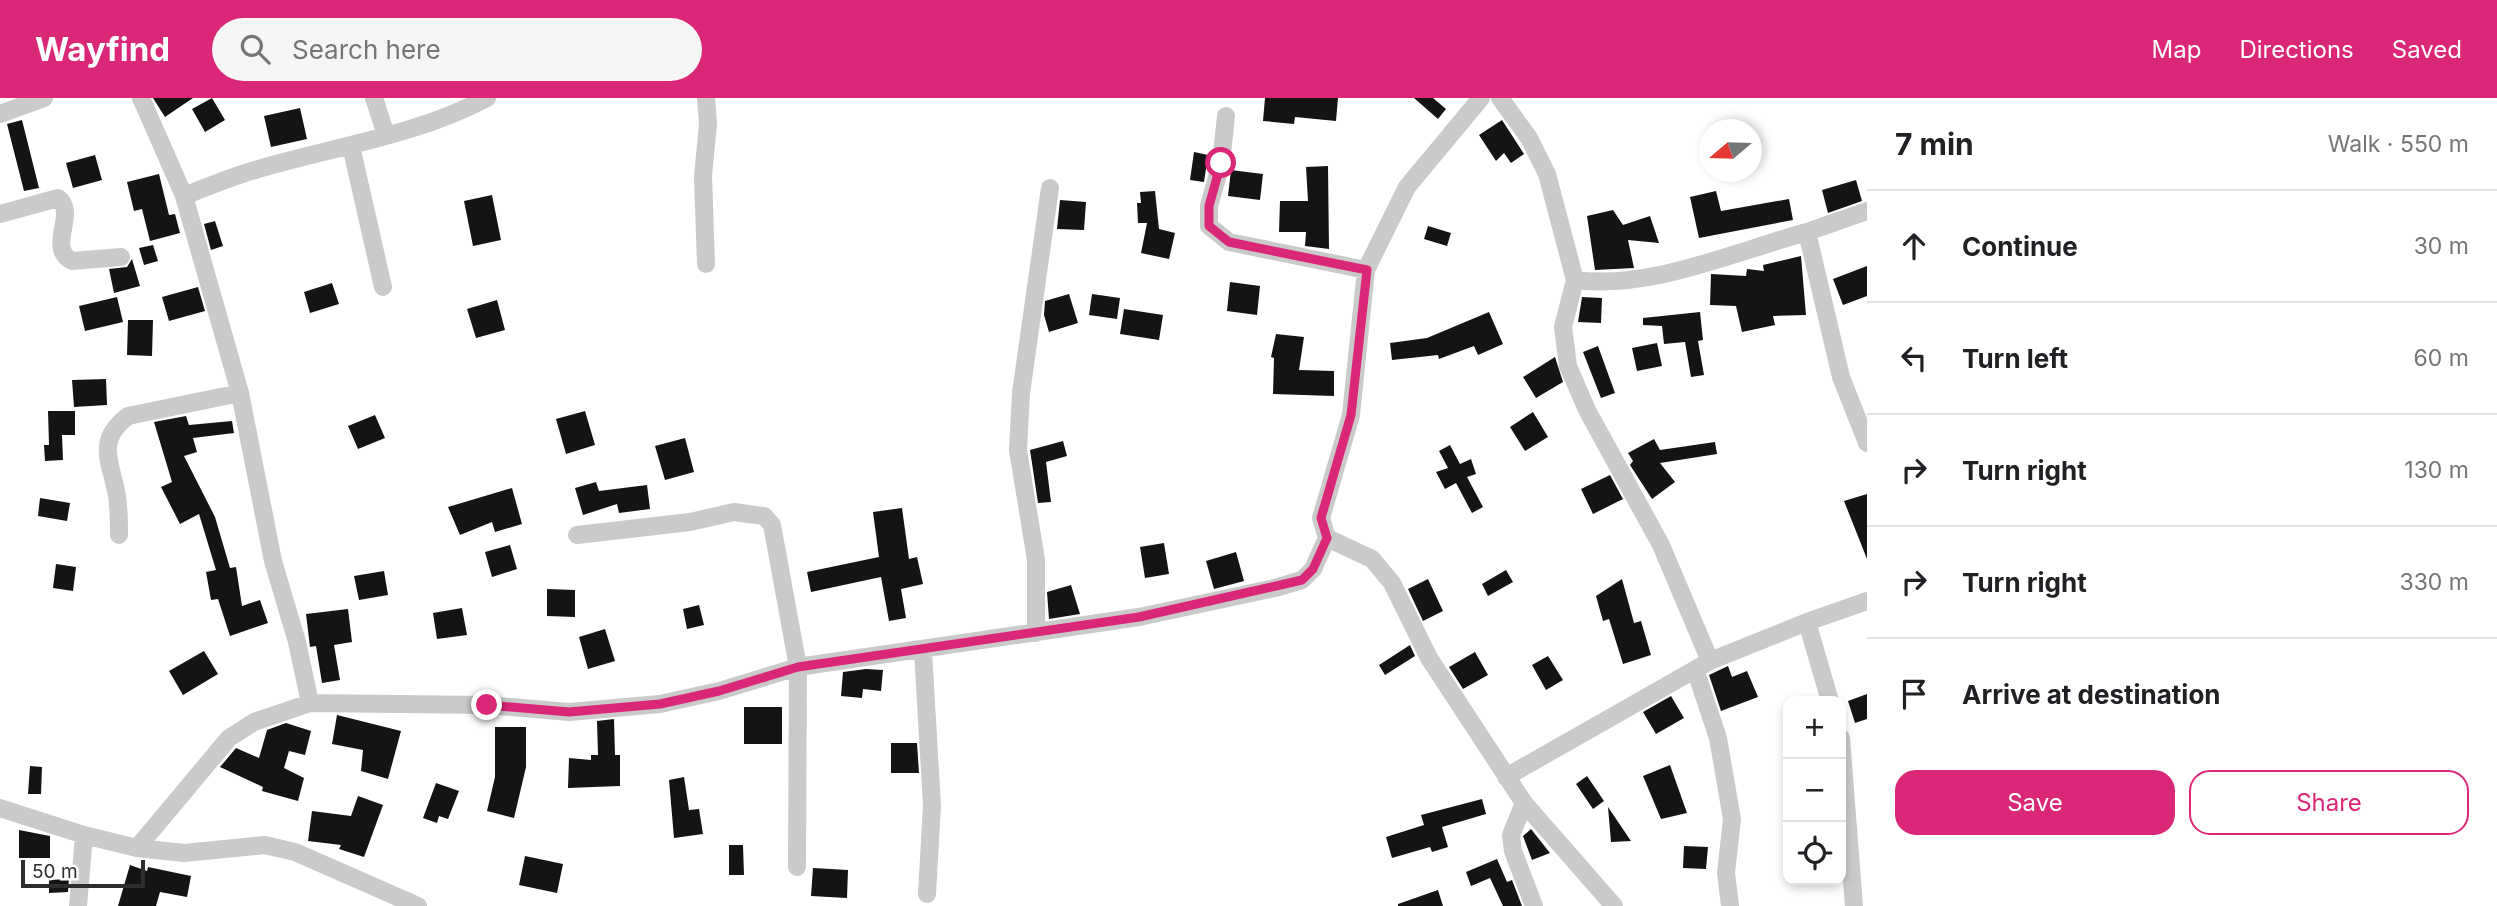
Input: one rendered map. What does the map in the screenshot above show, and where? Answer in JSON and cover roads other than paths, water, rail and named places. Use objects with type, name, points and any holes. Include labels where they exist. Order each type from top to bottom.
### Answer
[{"type":"street","points":[[0,114],[44,98]]},
{"type":"street","points":[[141,98],[184,195],[240,393],[273,561],[297,642],[310,703]]},
{"type":"street","points":[[374,98],[386,135]]},
{"type":"street","points":[[184,195],[255,170],[386,135],[453,106],[486,98]]},
{"type":"street","points":[[706,98],[708,124],[703,176],[706,264]]},
{"type":"street","points":[[137,848],[229,738],[254,722],[310,703],[487,705],[569,712],[660,704],[719,691],[798,667],[861,656],[923,651],[1139,617],[1302,580],[1313,569],[1327,538],[1321,518],[1351,415],[1367,270],[1408,187],[1481,98]]},
{"type":"street","points":[[1500,98],[1529,138],[1547,174],[1575,280],[1563,327],[1568,366],[1587,410],[1661,545],[1703,667],[1732,819],[1726,873],[1730,906]]},
{"type":"street","points":[[1226,116],[1221,163],[1209,206],[1209,226],[1229,242],[1367,270]]},
{"type":"street","points":[[351,146],[383,287]]},
{"type":"street","points":[[1036,633],[1036,560],[1018,450],[1021,393],[1050,188]]},
{"type":"street","points":[[0,214],[58,198],[64,209],[61,250],[65,257],[84,261],[121,257]]},
{"type":"street","points":[[1575,280],[1605,284],[1660,276],[1867,211]]},
{"type":"street","points":[[1807,232],[1841,377],[1867,443]]},
{"type":"street","points":[[119,535],[117,497],[108,461],[108,439],[113,427],[128,416],[240,393]]},
{"type":"street","points":[[578,535],[690,522],[734,512],[764,516],[772,525],[798,667],[797,867]]},
{"type":"street","points":[[1327,538],[1372,559],[1392,583],[1429,658],[1506,777],[1524,803],[1614,906]]},
{"type":"street","points":[[1506,777],[1703,667],[1807,622],[1867,601]]},
{"type":"street","points":[[1807,622],[1829,696]]},
{"type":"street","points":[[923,651],[932,806],[927,894]]},
{"type":"street","points":[[1843,759],[1854,906]]},
{"type":"street","points":[[1524,803],[1511,835],[1513,851],[1534,906]]},
{"type":"street","points":[[0,808],[84,835],[137,848],[184,853],[265,845],[295,852],[418,906]]},
{"type":"street","points":[[78,906],[84,835]]}]
